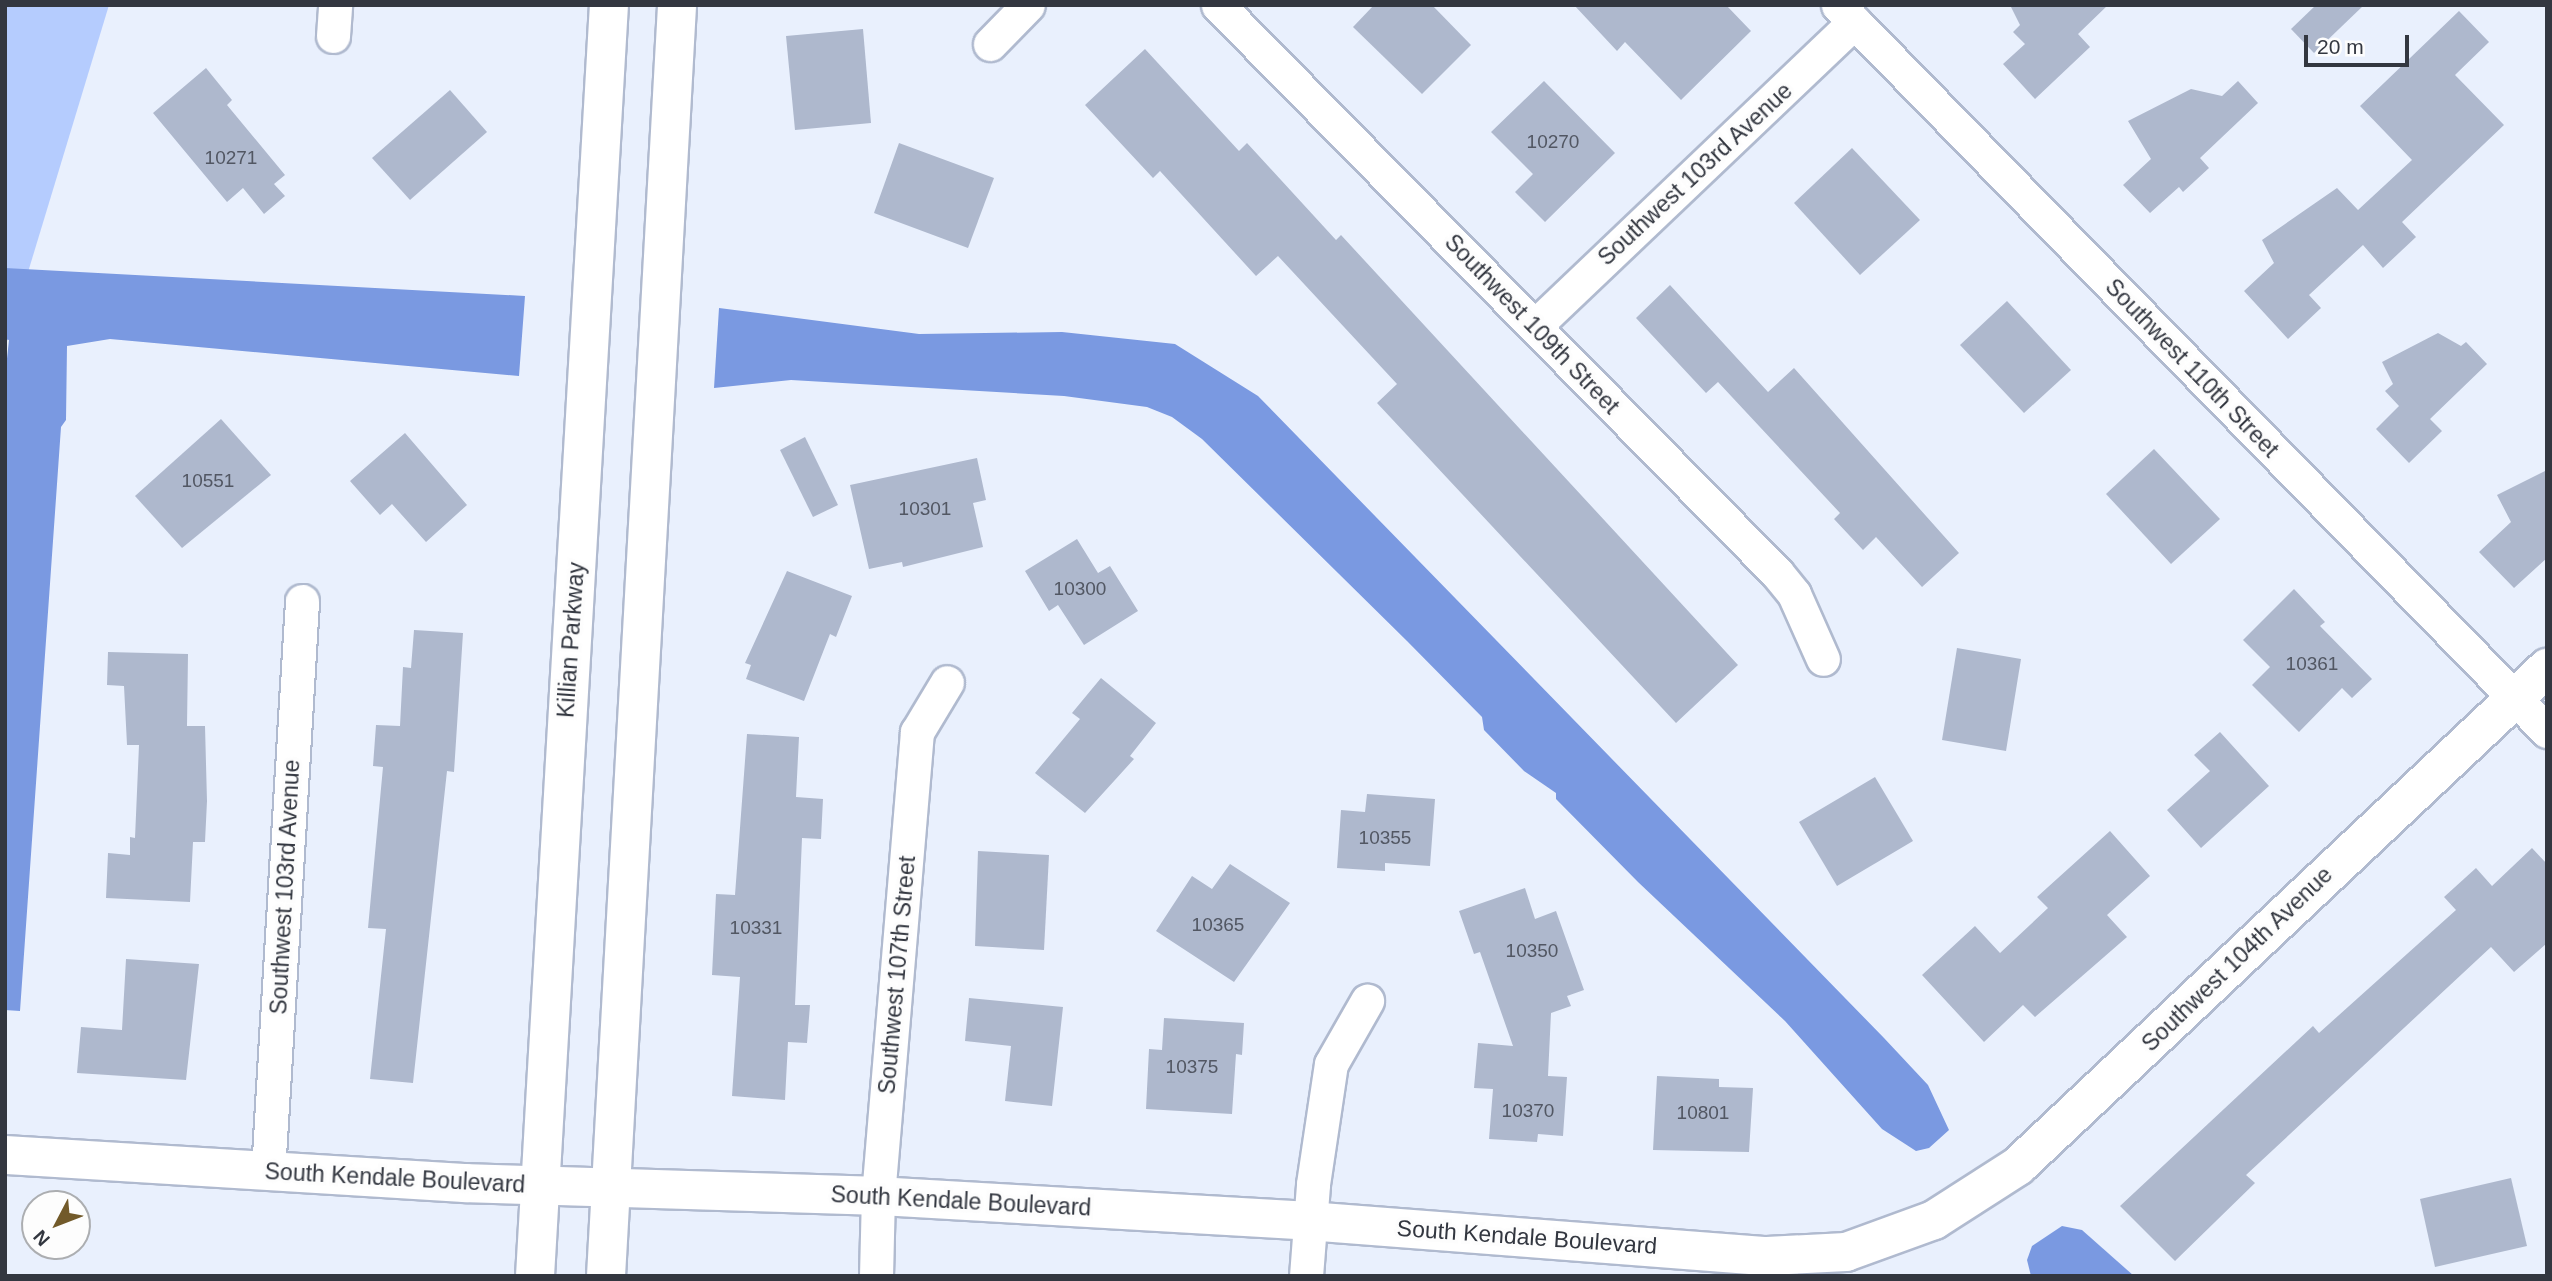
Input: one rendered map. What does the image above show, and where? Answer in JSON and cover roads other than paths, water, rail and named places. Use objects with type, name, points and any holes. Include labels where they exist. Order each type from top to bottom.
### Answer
[{"type":"street","name":"Killian Parkway","points":[[535,1276],[609,5]]},
{"type":"street","points":[[606,1276],[677,5]]},
{"type":"street","points":[[990,44],[1028,5]]},
{"type":"street","name":"Southwest 109th Street","points":[[1218,5],[1786,583],[1824,659]]},
{"type":"street","name":"Southwest 103rd Avenue","points":[[1535,326],[1846,14]]},
{"type":"street","name":"Southwest 110th Street","points":[[1846,14],[2547,732]]},
{"type":"street","name":"Southwest 103rd Avenue","points":[[268,1172],[302,601]]},
{"type":"street","name":"Southwest 104th Avenue","points":[[1912,1230],[1955,1209],[2018,1166],[2547,668]]},
{"type":"street","name":"Southwest 107th Street","points":[[876,1276],[878,1196],[918,732],[947,682]]},
{"type":"street","points":[[1306,1276],[1308,1221],[1331,1065],[1367,1001]]},
{"type":"street","name":"South Kendale Boulevard","points":[[5,1155],[539,1186],[611,1186],[878,1196],[1308,1221],[1791,1257],[1846,1252],[1912,1230]]}]
